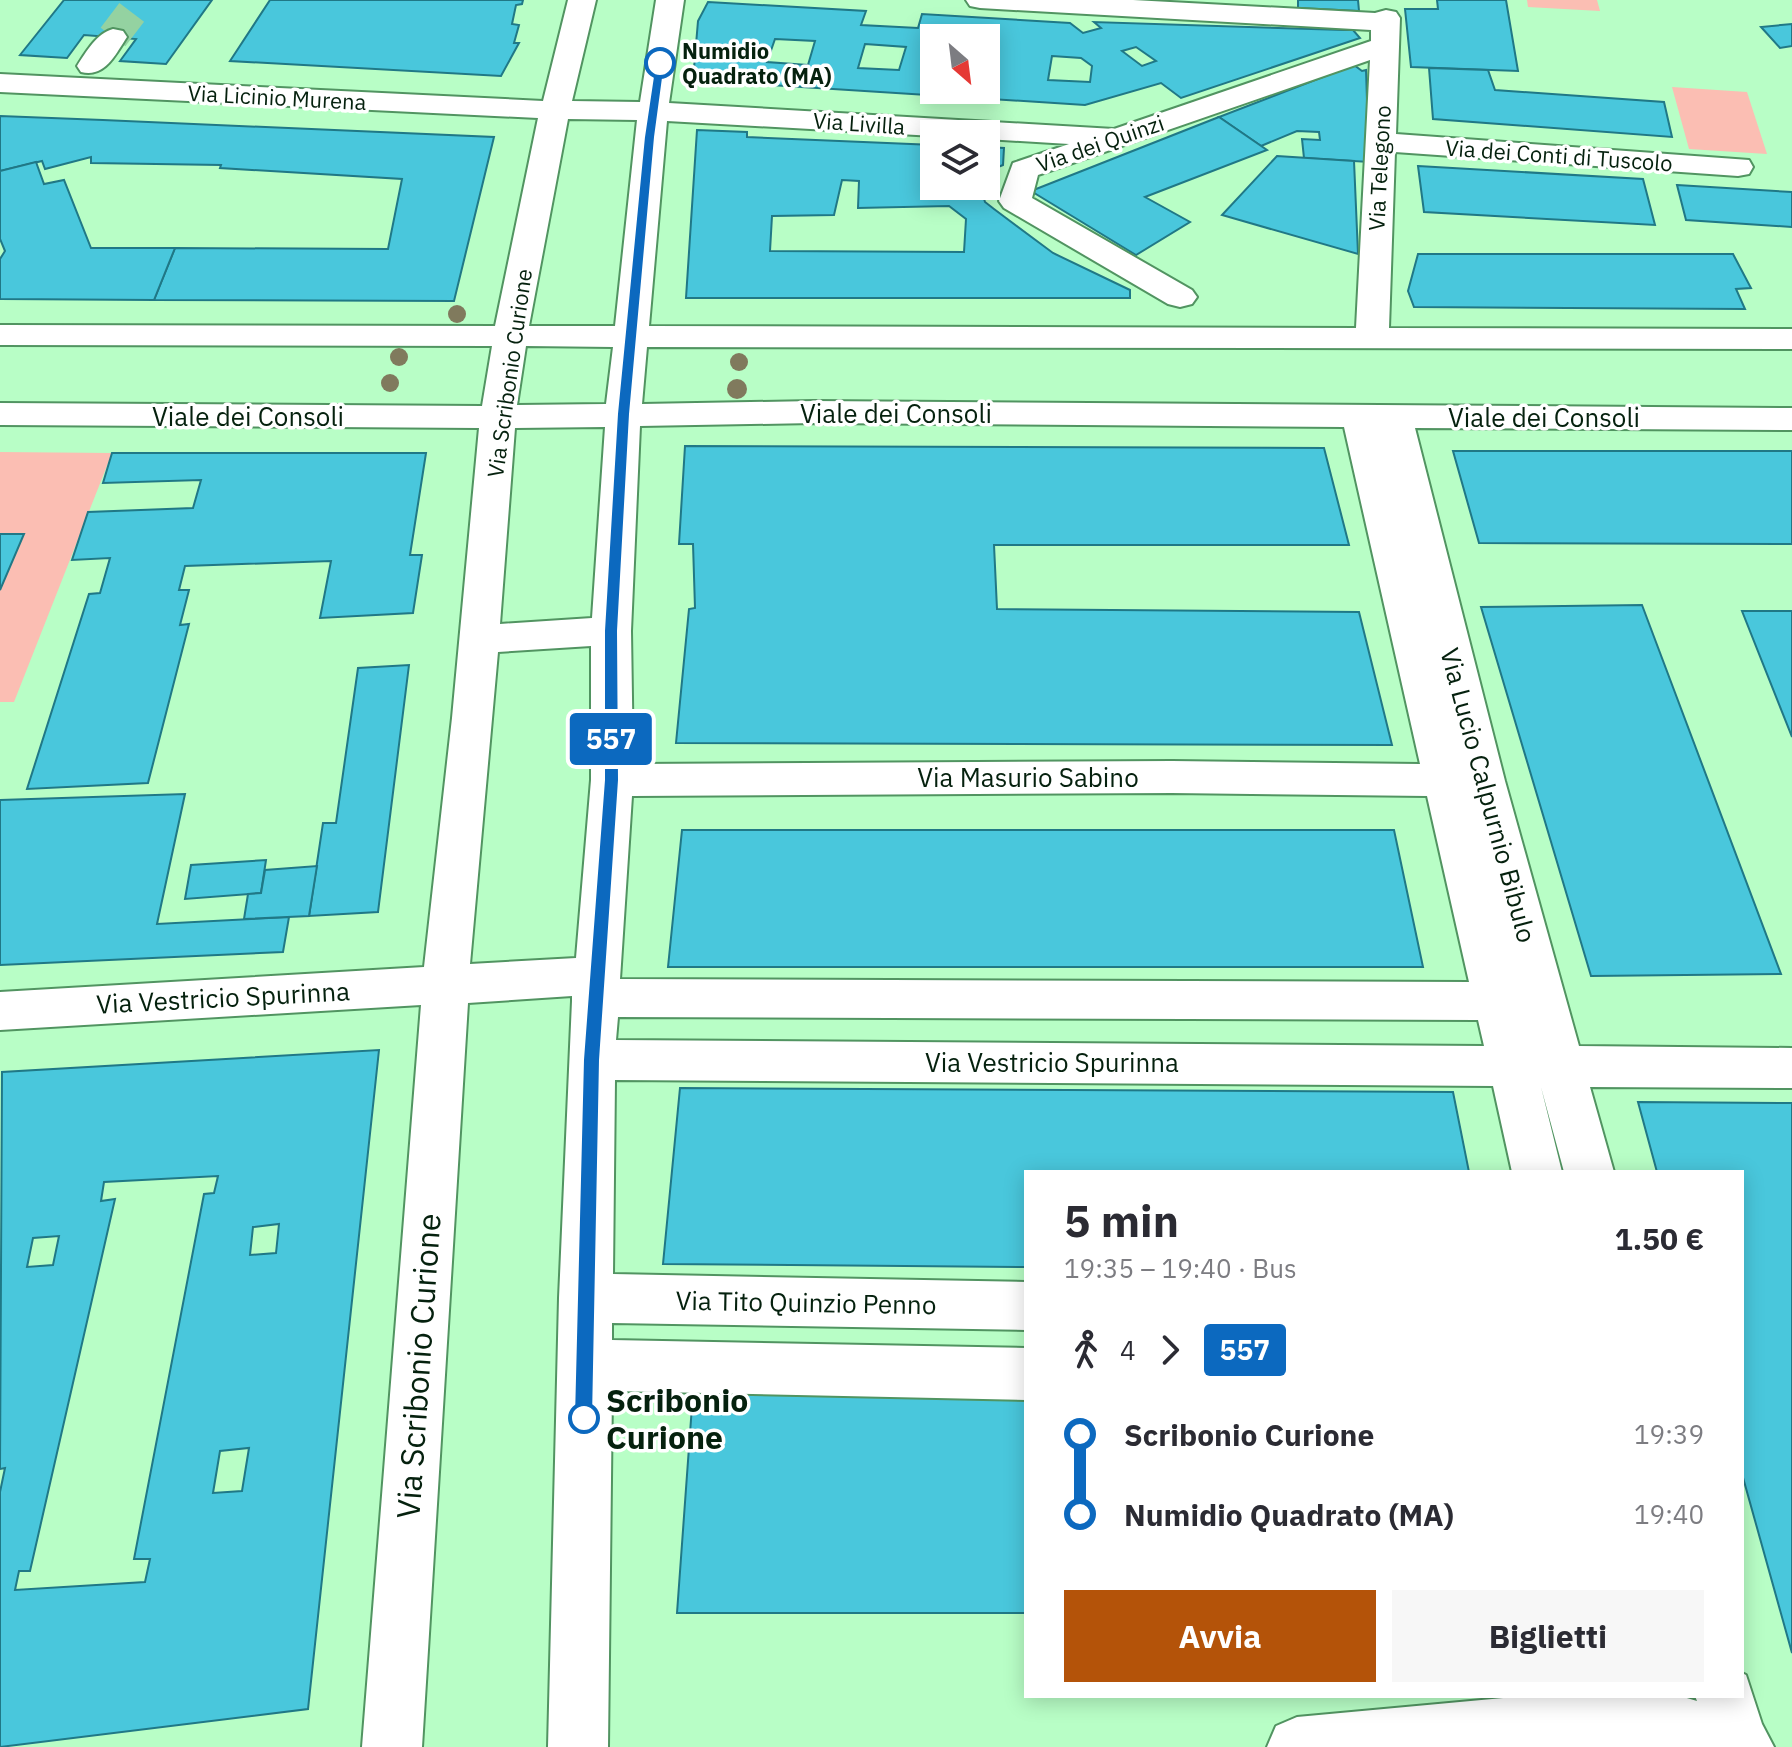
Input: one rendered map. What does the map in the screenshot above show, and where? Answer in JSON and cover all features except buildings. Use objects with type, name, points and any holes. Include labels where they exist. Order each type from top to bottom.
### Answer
[{"type":"street","name":"Via Scribonio Curione","points":[[392,1747],[446,985],[498,417],[509,337],[555,110],[582,0]]},
{"type":"street","points":[[578,1747],[591,1060],[612,780],[611,631],[623,414],[653,111],[670,0]]},
{"type":"street","points":[[980,0],[1386,23]]},
{"type":"street","name":"Via dei Quinzi","points":[[1180,297],[1015,201],[1024,170],[1113,138],[1386,23]]},
{"type":"street","name":"Via Telegono","points":[[1372,336],[1386,23]]},
{"type":"street","points":[[91,66],[113,37]]},
{"type":"street","name":"Via Licinio Murena","points":[[0,83],[555,110]]},
{"type":"street","points":[[555,110],[653,111]]},
{"type":"street","name":"Via Livilla","points":[[653,111],[1113,138]]},
{"type":"street","name":"Via dei Conti di Tuscolo","points":[[1379,142],[1738,167]]},
{"type":"street","points":[[0,335],[1792,339]]},
{"type":"street","name":"Viale dei Consoli","points":[[0,414],[498,417],[830,412],[1792,419]]},
{"type":"street","name":"Via Lucio Calpurnio Bibulo","points":[[1376,416],[1464,780],[1562,1067],[1588,1170]]},
{"type":"street","points":[[480,639],[611,631]]},
{"type":"street","name":"Via Masurio Sabino","points":[[612,780],[1125,777],[1464,780]]},
{"type":"street","name":"Via Lucio Calpurnio Bibulo","points":[[1464,780],[1497,1001],[1537,1170]]},
{"type":"street","points":[[446,985],[1497,1001]]},
{"type":"street","name":"Via Vestricio Spurinna","points":[[0,1011],[446,985]]},
{"type":"street","name":"Via Vestricio Spurinna","points":[[591,1060],[1562,1067]]},
{"type":"street","points":[[1562,1067],[1792,1068]]},
{"type":"street","name":"Via Tito Quinzio Penno","points":[[585,1298],[1024,1306]]},
{"type":"street","points":[[585,1365],[1024,1374]]},
{"type":"street","points":[[1726,1698],[1738,1747]]},
{"type":"street","points":[[1297,1747],[1665,1709],[1738,1747],[1744,1747]]},
{"type":"shaded area","points":[[1527,0],[1597,0],[1600,11],[1528,7]]},
{"type":"shaded area","points":[[1672,87],[1747,92],[1767,154],[1689,149]]},
{"type":"shaded area","points":[[0,452],[112,453],[14,702],[0,702]]},
{"type":"tunnel","points":[[113,37],[141,0]]},
{"type":"bus line","name":"557","points":[[584,1418],[591,1060],[612,780],[611,631],[623,414],[660,63]]},
{"type":"place","name":"Numidio Quadrato (MA)","points":[[660,63]]},
{"type":"place","name":"Scribonio Curione","points":[[584,1418]]}]
